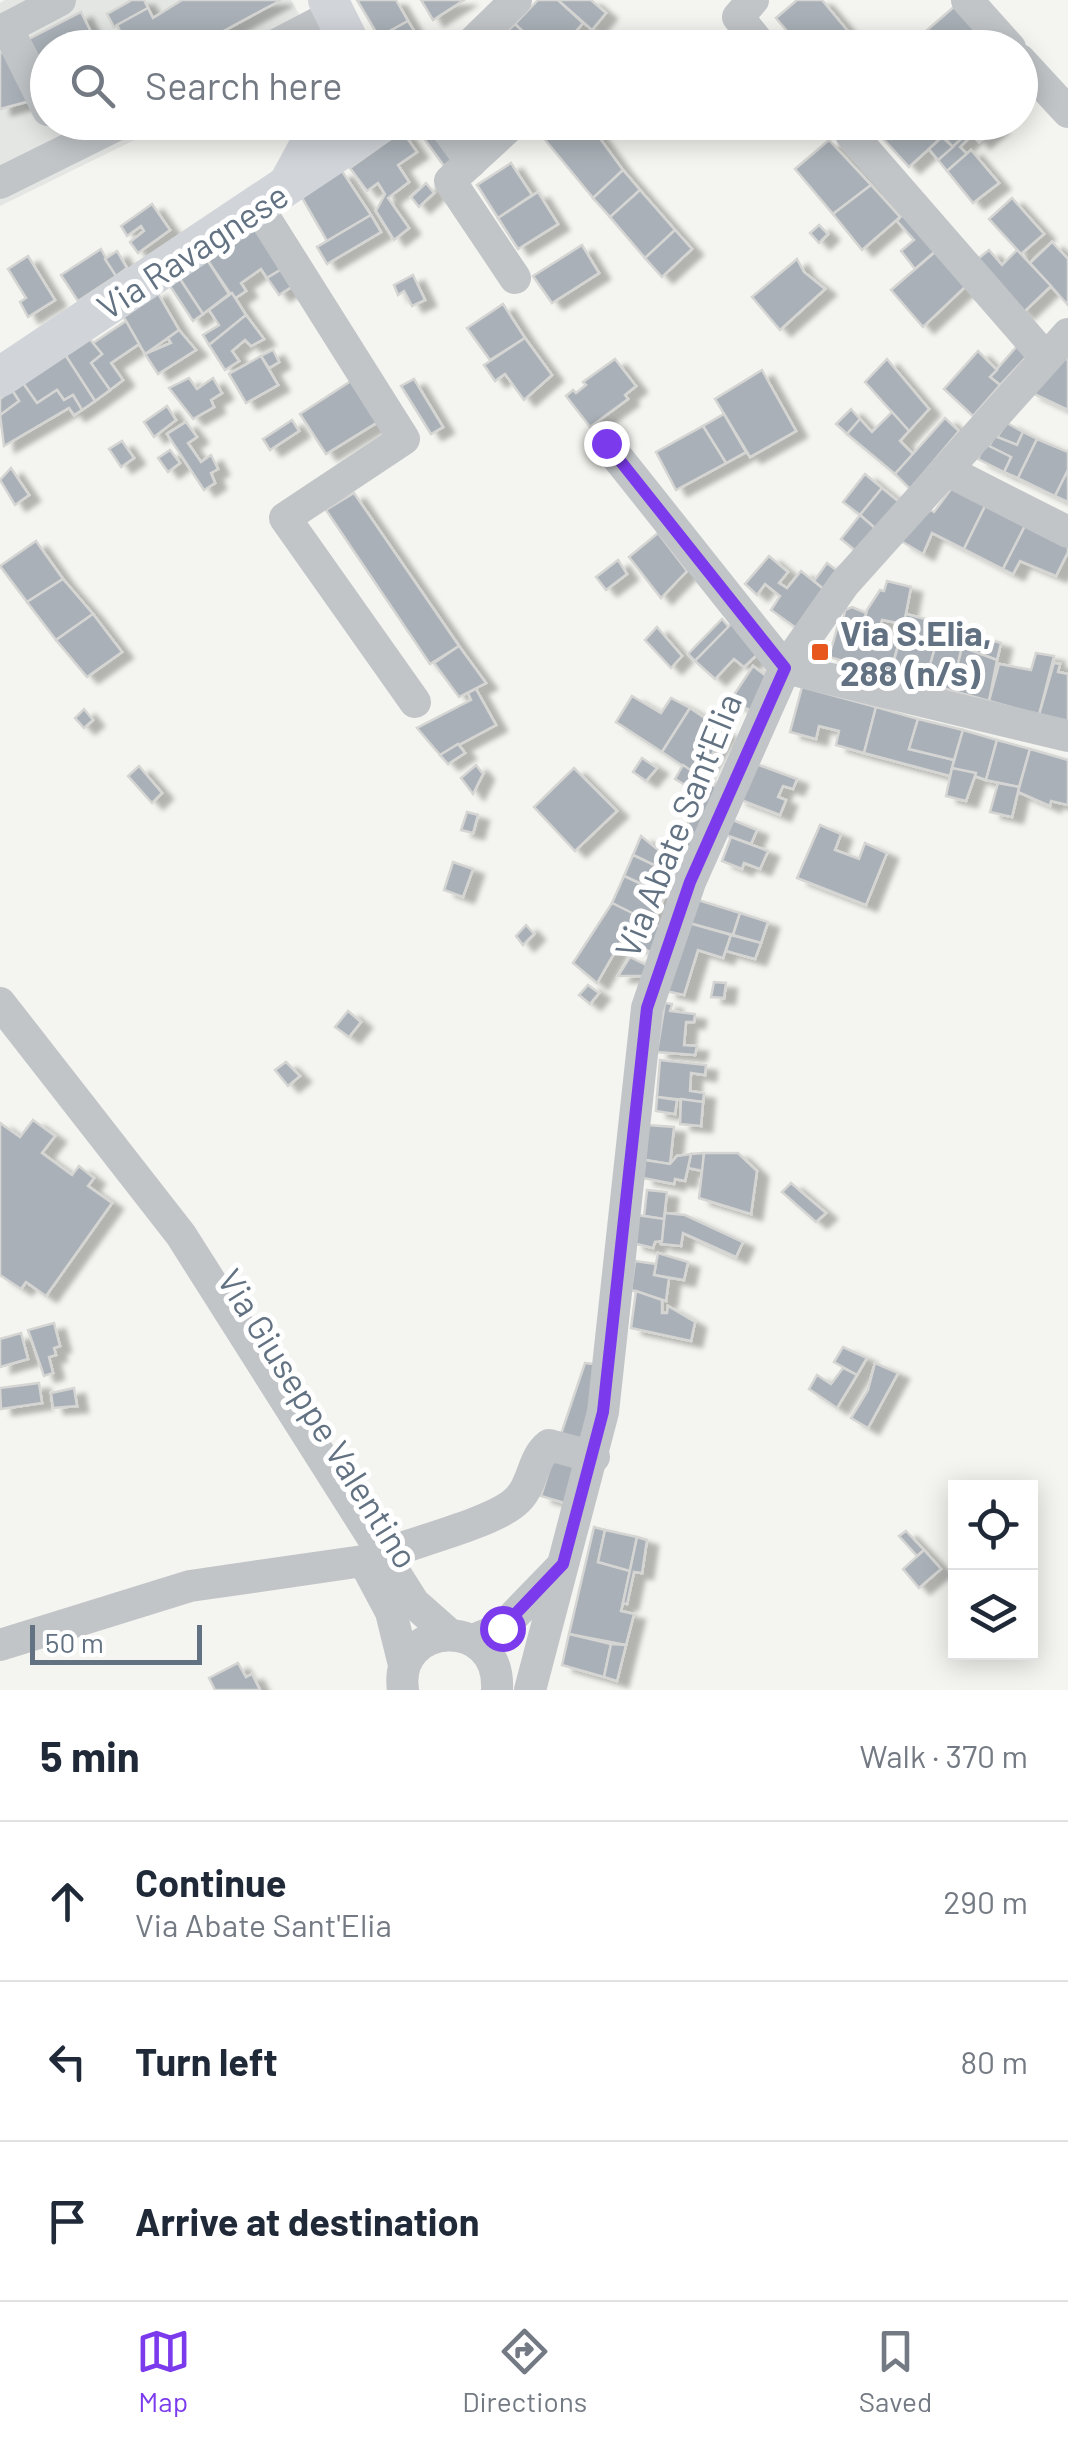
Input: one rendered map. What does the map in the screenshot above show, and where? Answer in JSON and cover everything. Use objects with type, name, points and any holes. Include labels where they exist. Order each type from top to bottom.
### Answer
[{"type":"main road","points":[[272,198],[310,140]]},
{"type":"main road","name":"Via Ravagnese","points":[[0,377],[272,198],[348,140]]},
{"type":"street","points":[[30,78],[3,30],[60,0]]},
{"type":"street","points":[[485,30],[516,0]]},
{"type":"street","points":[[749,30],[738,16],[753,0]]},
{"type":"street","points":[[967,0],[994,30]]},
{"type":"street","points":[[1038,80],[1068,112]]},
{"type":"street","points":[[0,182],[55,140]]},
{"type":"street","points":[[456,140],[472,162]]},
{"type":"street","points":[[495,140],[450,181],[516,278]]},
{"type":"street","points":[[847,140],[1056,346]]},
{"type":"street","points":[[272,198],[404,439],[285,518],[415,702]]},
{"type":"street","name":"Via Abate Sant'Elia","points":[[530,1690],[594,1457],[647,1008],[690,882],[785,668],[844,584],[1056,346]]},
{"type":"street","points":[[606,443],[785,668],[1068,736]]},
{"type":"street","points":[[946,470],[1068,532]]},
{"type":"street","name":"Via Giuseppe Valentino","points":[[0,1003],[156,1216],[373,1558],[427,1618],[483,1651]]},
{"type":"street","name":"Via Giuseppe Valentino","points":[[0,1036],[156,1216]]},
{"type":"street","points":[[0,1645],[190,1586],[373,1558],[513,1505],[529,1486],[542,1450],[549,1444],[594,1457]]},
{"type":"street","name":"Via Giuseppe Valentino","points":[[373,1558],[391,1612],[404,1677]]},
{"type":"street","name":"Via Abate Sant'Elia","points":[[404,1677],[415,1649],[431,1638],[483,1651],[563,1564]]},
{"type":"shaded area","points":[[291,0],[308,30],[30,30],[30,140],[134,140],[0,206],[0,3]]},
{"type":"building","points":[[132,0],[144,0],[148,8],[114,27],[107,14]]},
{"type":"building","points":[[182,0],[281,0],[225,30],[120,30],[117,25],[148,8],[153,18]]},
{"type":"building","points":[[357,0],[396,0],[408,21],[392,30],[375,30]]},
{"type":"building","points":[[421,0],[464,0],[433,20]]},
{"type":"building","points":[[538,0],[558,0],[583,23],[577,30],[521,30],[515,24]]},
{"type":"building","points":[[558,0],[591,0],[606,13],[592,30]]},
{"type":"building","points":[[797,0],[822,0],[847,30],[786,30],[776,18]]},
{"type":"building","points":[[956,5],[978,30],[927,30]]},
{"type":"building","points":[[81,12],[90,30],[46,30]]},
{"type":"building","points":[[408,21],[414,30],[392,30]]},
{"type":"building","points":[[6,51],[30,101],[0,109],[0,54]]},
{"type":"building","points":[[389,140],[408,140],[417,152],[398,165],[409,182],[388,198],[409,228],[394,240],[376,211],[385,194],[378,183],[367,191],[350,168]]},
{"type":"building","points":[[425,140],[447,140],[458,155],[444,166]]},
{"type":"building","points":[[545,140],[601,140],[623,170],[593,198]]},
{"type":"building","points":[[829,140],[871,185],[833,214],[795,169]]},
{"type":"building","points":[[884,140],[939,140],[909,167]]},
{"type":"building","points":[[939,140],[953,147],[938,160],[929,149]]},
{"type":"building","points":[[960,140],[967,140],[960,147],[967,154],[947,171],[938,160]]},
{"type":"building","points":[[971,150],[999,183],[973,203],[947,171]]},
{"type":"building","points":[[511,163],[532,195],[498,218],[477,185]]},
{"type":"building","points":[[623,170],[640,190],[610,217],[593,198]]},
{"type":"building","points":[[342,171],[371,215],[327,241],[301,196]]},
{"type":"building","points":[[426,183],[434,193],[419,207],[411,197]]},
{"type":"building","points":[[871,185],[900,217],[862,250],[833,214]]},
{"type":"building","points":[[640,190],[675,230],[645,258],[610,217]]},
{"type":"building","points":[[538,192],[558,224],[518,249],[498,218]]},
{"type":"building","points":[[1012,198],[1044,234],[1021,254],[989,219]]},
{"type":"building","points":[[152,204],[170,230],[138,253],[130,242],[144,231],[141,226],[127,236],[121,226]]},
{"type":"building","points":[[907,210],[940,247],[915,269],[901,251],[914,240],[897,221]]},
{"type":"building","points":[[371,215],[381,232],[327,264],[317,247]]},
{"type":"building","points":[[819,225],[828,234],[819,243],[810,233]]},
{"type":"building","points":[[254,226],[282,269],[267,278],[261,269],[241,283],[246,291],[234,299],[206,258]]},
{"type":"building","points":[[675,230],[692,249],[662,277],[645,258]]},
{"type":"building","points":[[1052,242],[1068,259],[1068,305],[1030,263]]},
{"type":"building","points":[[582,245],[599,273],[552,303],[533,276]]},
{"type":"building","points":[[101,249],[116,276],[78,301],[61,275]]},
{"type":"building","points":[[989,250],[1002,265],[1017,250],[1051,286],[1023,313],[974,262]]},
{"type":"building","points":[[117,251],[127,268],[116,276],[105,259]]},
{"type":"building","points":[[935,252],[965,287],[923,327],[891,290]]},
{"type":"building","points":[[28,256],[55,300],[28,317],[20,302],[26,298],[8,269]]},
{"type":"building","points":[[206,258],[229,294],[203,314],[178,276]]},
{"type":"building","points":[[797,259],[804,272],[825,289],[780,330],[752,297]]},
{"type":"building","points":[[282,269],[293,286],[279,295],[267,278]]},
{"type":"building","points":[[413,275],[425,300],[412,306],[404,291],[398,295],[394,285]]},
{"type":"building","points":[[178,276],[203,314],[193,321],[168,283]]},
{"type":"building","points":[[156,290],[179,330],[145,354],[122,314]]},
{"type":"building","points":[[232,293],[246,315],[209,345],[203,335],[219,325],[209,310]]},
{"type":"building","points":[[503,304],[525,338],[490,360],[467,328]]},
{"type":"building","points":[[246,315],[264,339],[251,346],[245,340],[232,351],[239,361],[225,370],[209,345]]},
{"type":"building","points":[[126,321],[139,344],[111,363],[123,380],[110,390],[91,363],[102,354],[93,343]]},
{"type":"building","points":[[179,330],[196,350],[158,374],[145,354],[171,343],[168,338]]},
{"type":"building","points":[[88,337],[102,354],[91,363],[110,390],[95,401],[64,353]]},
{"type":"building","points":[[525,338],[552,375],[524,400],[505,374],[495,381],[484,365]]},
{"type":"building","points":[[1017,346],[1027,356],[1000,385],[990,377]]},
{"type":"building","points":[[273,350],[279,362],[269,368],[261,356]]},
{"type":"building","points":[[978,351],[997,370],[990,377],[1000,385],[973,416],[944,389]]},
{"type":"building","points":[[64,353],[95,401],[82,410],[73,395],[64,400],[57,390],[37,403],[23,383]]},
{"type":"building","points":[[261,356],[278,385],[246,403],[229,374]]},
{"type":"building","points":[[1060,356],[1068,360],[1068,410],[1030,392]]},
{"type":"building","points":[[615,359],[636,386],[625,395],[628,399],[590,427],[566,396],[573,390],[576,393],[586,385],[583,382]]},
{"type":"building","points":[[887,359],[929,409],[909,431],[865,382]]},
{"type":"building","points":[[762,370],[796,431],[750,457],[715,399]]},
{"type":"building","points":[[189,378],[197,389],[213,378],[222,393],[211,400],[214,407],[193,419],[169,388]]},
{"type":"building","points":[[354,379],[381,420],[326,454],[300,414]]},
{"type":"building","points":[[414,379],[443,427],[431,434],[401,386]]},
{"type":"building","points":[[23,383],[37,403],[57,390],[64,400],[73,395],[82,410],[74,415],[69,408],[4,446],[0,415],[19,401],[12,390]]},
{"type":"building","points":[[12,390],[19,401],[0,415],[0,399]]},
{"type":"building","points":[[167,406],[176,420],[154,437],[144,422]]},
{"type":"building","points":[[851,409],[860,419],[847,434],[836,424]]},
{"type":"building","points":[[892,412],[909,431],[900,441],[913,454],[895,474],[847,434],[860,419],[872,432]]},
{"type":"building","points":[[724,414],[746,452],[726,463],[703,426]]},
{"type":"building","points":[[945,418],[959,431],[910,489],[895,474]]},
{"type":"building","points":[[292,420],[299,431],[270,450],[263,439]]},
{"type":"building","points":[[186,422],[197,437],[188,443],[201,462],[211,455],[218,469],[211,473],[215,483],[204,490],[167,434]]},
{"type":"building","points":[[1007,423],[1023,432],[1017,445],[997,437]]},
{"type":"building","points":[[703,426],[726,463],[676,490],[656,452]]},
{"type":"building","points":[[1023,432],[1037,439],[1018,478],[1004,472],[1011,457],[989,446],[995,436],[1017,445]]},
{"type":"building","points":[[1037,439],[1068,452],[1068,470],[1055,496],[1018,478]]},
{"type":"building","points":[[122,441],[134,458],[121,467],[109,449]]},
{"type":"building","points":[[985,444],[1011,457],[1004,472],[978,459]]},
{"type":"building","points":[[170,450],[180,463],[168,472],[158,458]]},
{"type":"building","points":[[11,468],[29,495],[15,505],[0,480]]},
{"type":"building","points":[[1068,470],[1068,502],[1055,496]]},
{"type":"building","points":[[865,474],[882,488],[860,515],[843,502]]},
{"type":"building","points":[[957,481],[989,498],[964,549],[932,533],[923,554],[901,541],[930,510],[934,512]]},
{"type":"building","points":[[882,488],[899,502],[876,529],[860,515]]},
{"type":"building","points":[[354,493],[459,646],[430,664],[326,510]]},
{"type":"building","points":[[989,498],[1029,518],[1003,569],[964,549]]},
{"type":"building","points":[[860,515],[876,529],[857,552],[841,539]]},
{"type":"building","points":[[1029,518],[1068,538],[1068,552],[1056,576],[1020,561],[1013,574],[1003,569]]},
{"type":"building","points":[[658,533],[687,571],[661,598],[629,557]]},
{"type":"building","points":[[36,541],[63,579],[27,602],[0,566]]},
{"type":"building","points":[[769,556],[788,572],[779,583],[787,588],[801,571],[825,590],[799,630],[771,610],[780,596],[765,584],[757,595],[745,584]]},
{"type":"building","points":[[618,560],[627,574],[606,590],[596,577]]},
{"type":"building","points":[[827,563],[839,572],[825,590],[814,581]]},
{"type":"building","points":[[63,579],[93,614],[56,640],[27,602]]},
{"type":"building","points":[[887,581],[911,587],[904,624],[882,620],[878,633],[900,638],[890,674],[829,657],[838,625],[862,631],[867,610],[880,590],[884,591]]},
{"type":"building","points":[[852,607],[866,613],[862,631],[842,626],[845,610]]},
{"type":"building","points":[[93,614],[122,652],[87,677],[56,640]]},
{"type":"building","points":[[906,614],[933,621],[926,642],[901,636]]},
{"type":"building","points":[[722,619],[729,627],[695,661],[688,654]]},
{"type":"building","points":[[735,620],[765,647],[744,667],[734,659],[715,679],[695,661]]},
{"type":"building","points":[[657,627],[682,656],[671,668],[645,640]]},
{"type":"building","points":[[953,630],[1001,643],[997,660],[962,647],[956,672],[943,670],[939,687],[901,677],[905,663],[929,668],[935,647],[949,649]]},
{"type":"building","points":[[901,636],[935,647],[929,668],[905,663],[901,677],[890,674]]},
{"type":"building","points":[[459,646],[486,683],[459,697],[434,663]]},
{"type":"building","points":[[962,647],[997,660],[989,701],[939,687],[943,670],[956,672]]},
{"type":"building","points":[[1036,653],[1054,656],[1039,715],[989,701],[999,664],[1031,670]]},
{"type":"building","points":[[1054,663],[1060,664],[1058,672],[1068,674],[1068,723],[1039,715]]},
{"type":"building","points":[[753,666],[766,676],[752,711],[730,701]]},
{"type":"building","points":[[802,687],[876,707],[864,753],[836,745],[839,731],[819,726],[816,739],[790,732]]},
{"type":"building","points":[[476,689],[496,725],[440,755],[417,728],[471,700],[468,693]]},
{"type":"building","points":[[632,696],[661,713],[671,698],[690,708],[662,752],[616,722]]},
{"type":"building","points":[[876,707],[918,719],[909,749],[954,760],[950,776],[864,753]]},
{"type":"building","points":[[690,708],[725,732],[699,777],[662,752]]},
{"type":"building","points":[[84,709],[93,720],[84,728],[75,718]]},
{"type":"building","points":[[918,719],[963,730],[954,760],[909,749]]},
{"type":"building","points":[[963,730],[997,740],[986,780],[952,768]]},
{"type":"building","points":[[997,740],[1030,749],[1019,787],[986,780]]},
{"type":"building","points":[[458,744],[465,753],[448,764],[440,755]]},
{"type":"building","points":[[1030,749],[1068,760],[1068,805],[1051,801],[1050,806],[1018,792]]},
{"type":"building","points":[[642,758],[657,768],[646,781],[633,772]]},
{"type":"building","points":[[751,762],[797,779],[793,789],[783,786],[778,797],[786,800],[780,815],[736,798]]},
{"type":"building","points":[[476,765],[483,774],[473,794],[461,778]]},
{"type":"building","points":[[683,765],[720,790],[692,857],[667,836],[674,828],[682,834],[693,814],[679,804],[690,788],[675,779]]},
{"type":"building","points":[[139,766],[162,793],[152,803],[128,776]]},
{"type":"building","points":[[574,768],[617,811],[575,851],[534,807]]},
{"type":"building","points":[[952,768],[976,773],[966,801],[946,796]]},
{"type":"building","points":[[998,783],[1019,787],[1012,817],[990,812]]},
{"type":"building","points":[[467,812],[478,815],[473,833],[461,830]]},
{"type":"building","points":[[728,818],[757,830],[751,844],[723,834]]},
{"type":"building","points":[[820,825],[841,834],[835,850],[859,859],[865,843],[887,853],[866,905],[797,878]]},
{"type":"building","points":[[641,836],[683,870],[670,898],[665,895],[675,875],[633,855]]},
{"type":"building","points":[[731,837],[768,851],[760,869],[744,863],[742,869],[722,861]]},
{"type":"building","points":[[633,855],[675,875],[665,895],[624,876]]},
{"type":"building","points":[[453,862],[473,869],[463,897],[444,890]]},
{"type":"building","points":[[624,876],[665,895],[653,924],[612,903]]},
{"type":"building","points":[[698,900],[740,913],[733,935],[689,923]]},
{"type":"building","points":[[612,903],[636,915],[597,983],[573,963]]},
{"type":"building","points":[[740,913],[768,922],[761,943],[733,935]]},
{"type":"building","points":[[640,917],[664,929],[653,953],[629,943]]},
{"type":"building","points":[[689,923],[731,935],[723,958],[698,950],[684,995],[666,991]]},
{"type":"building","points":[[526,925],[534,934],[523,945],[516,936]]},
{"type":"building","points":[[731,935],[761,943],[755,959],[726,951]]},
{"type":"building","points":[[630,957],[650,967],[643,976],[618,976]]},
{"type":"building","points":[[714,982],[726,983],[724,998],[711,997]]},
{"type":"building","points":[[588,985],[599,993],[590,1004],[579,995]]},
{"type":"building","points":[[665,1003],[672,1004],[670,1011],[695,1014],[694,1022],[686,1022],[684,1045],[697,1046],[695,1055],[657,1052]]},
{"type":"building","points":[[348,1011],[361,1022],[349,1037],[335,1027]]},
{"type":"building","points":[[660,1060],[706,1065],[705,1075],[691,1073],[690,1091],[704,1093],[703,1102],[657,1097]]},
{"type":"building","points":[[286,1062],[300,1076],[288,1086],[275,1070]]},
{"type":"building","points":[[657,1097],[677,1100],[675,1114],[656,1111]]},
{"type":"building","points":[[681,1099],[703,1102],[701,1126],[680,1124]]},
{"type":"building","points":[[33,1120],[55,1136],[42,1153],[72,1175],[79,1166],[94,1178],[88,1186],[112,1203],[46,1296],[26,1282],[21,1289],[0,1275],[0,1123],[20,1137]]},
{"type":"building","points":[[647,1125],[674,1127],[670,1164],[645,1160]]},
{"type":"building","points":[[704,1153],[703,1171],[688,1168],[691,1154]]},
{"type":"building","points":[[704,1153],[738,1153],[757,1171],[751,1214],[699,1198]]},
{"type":"building","points":[[691,1154],[685,1181],[675,1179],[674,1184],[643,1178],[645,1160],[670,1164],[677,1156]]},
{"type":"building","points":[[791,1183],[826,1213],[816,1222],[782,1192]]},
{"type":"building","points":[[647,1190],[667,1192],[664,1219],[644,1216]]},
{"type":"building","points":[[665,1213],[685,1215],[743,1242],[736,1257],[683,1233],[681,1246],[661,1244]]},
{"type":"building","points":[[637,1215],[664,1219],[662,1241],[655,1242],[653,1248],[633,1243]]},
{"type":"building","points":[[658,1253],[688,1262],[684,1280],[654,1275]]},
{"type":"building","points":[[635,1261],[656,1264],[654,1275],[669,1278],[666,1301],[631,1290]]},
{"type":"building","points":[[636,1291],[662,1300],[662,1313],[667,1313],[668,1306],[695,1322],[691,1341],[631,1328]]},
{"type":"building","points":[[54,1323],[60,1346],[54,1348],[56,1355],[49,1357],[53,1373],[44,1376],[28,1330]]},
{"type":"building","points":[[21,1333],[28,1359],[0,1367],[0,1339]]},
{"type":"building","points":[[843,1347],[867,1358],[857,1375],[834,1362]]},
{"type":"building","points":[[585,1363],[601,1365],[587,1447],[560,1437]]},
{"type":"building","points":[[875,1363],[898,1373],[868,1428],[851,1418],[868,1390]]},
{"type":"building","points":[[843,1368],[857,1375],[837,1408],[809,1389],[817,1375],[831,1384]]},
{"type":"building","points":[[39,1383],[42,1403],[1,1409],[0,1388]]},
{"type":"building","points":[[74,1388],[77,1406],[53,1408],[51,1393]]},
{"type":"building","points":[[555,1452],[585,1461],[571,1505],[541,1496]]},
{"type":"building","points":[[594,1527],[605,1530],[598,1562],[630,1571],[621,1611],[634,1614],[626,1645],[569,1634]]},
{"type":"building","points":[[605,1530],[637,1537],[630,1571],[598,1562]]},
{"type":"building","points":[[906,1531],[924,1550],[917,1556],[899,1536]]},
{"type":"building","points":[[637,1537],[647,1540],[642,1573],[634,1572],[627,1604],[623,1603]]},
{"type":"building","points":[[924,1550],[941,1569],[919,1588],[903,1569]]},
{"type":"building","points":[[569,1634],[611,1644],[604,1677],[562,1665]]},
{"type":"building","points":[[611,1644],[626,1645],[617,1681],[604,1677]]},
{"type":"building","points":[[238,1663],[246,1677],[252,1674],[260,1690],[215,1690],[209,1678]]},
{"type":"place","name":"Via S.Elia, 288 (n/s)","points":[[820,652]]},
{"type":"route","points":[[502,1628],[563,1564],[603,1412],[647,1008],[690,882],[785,668],[606,443]]}]
